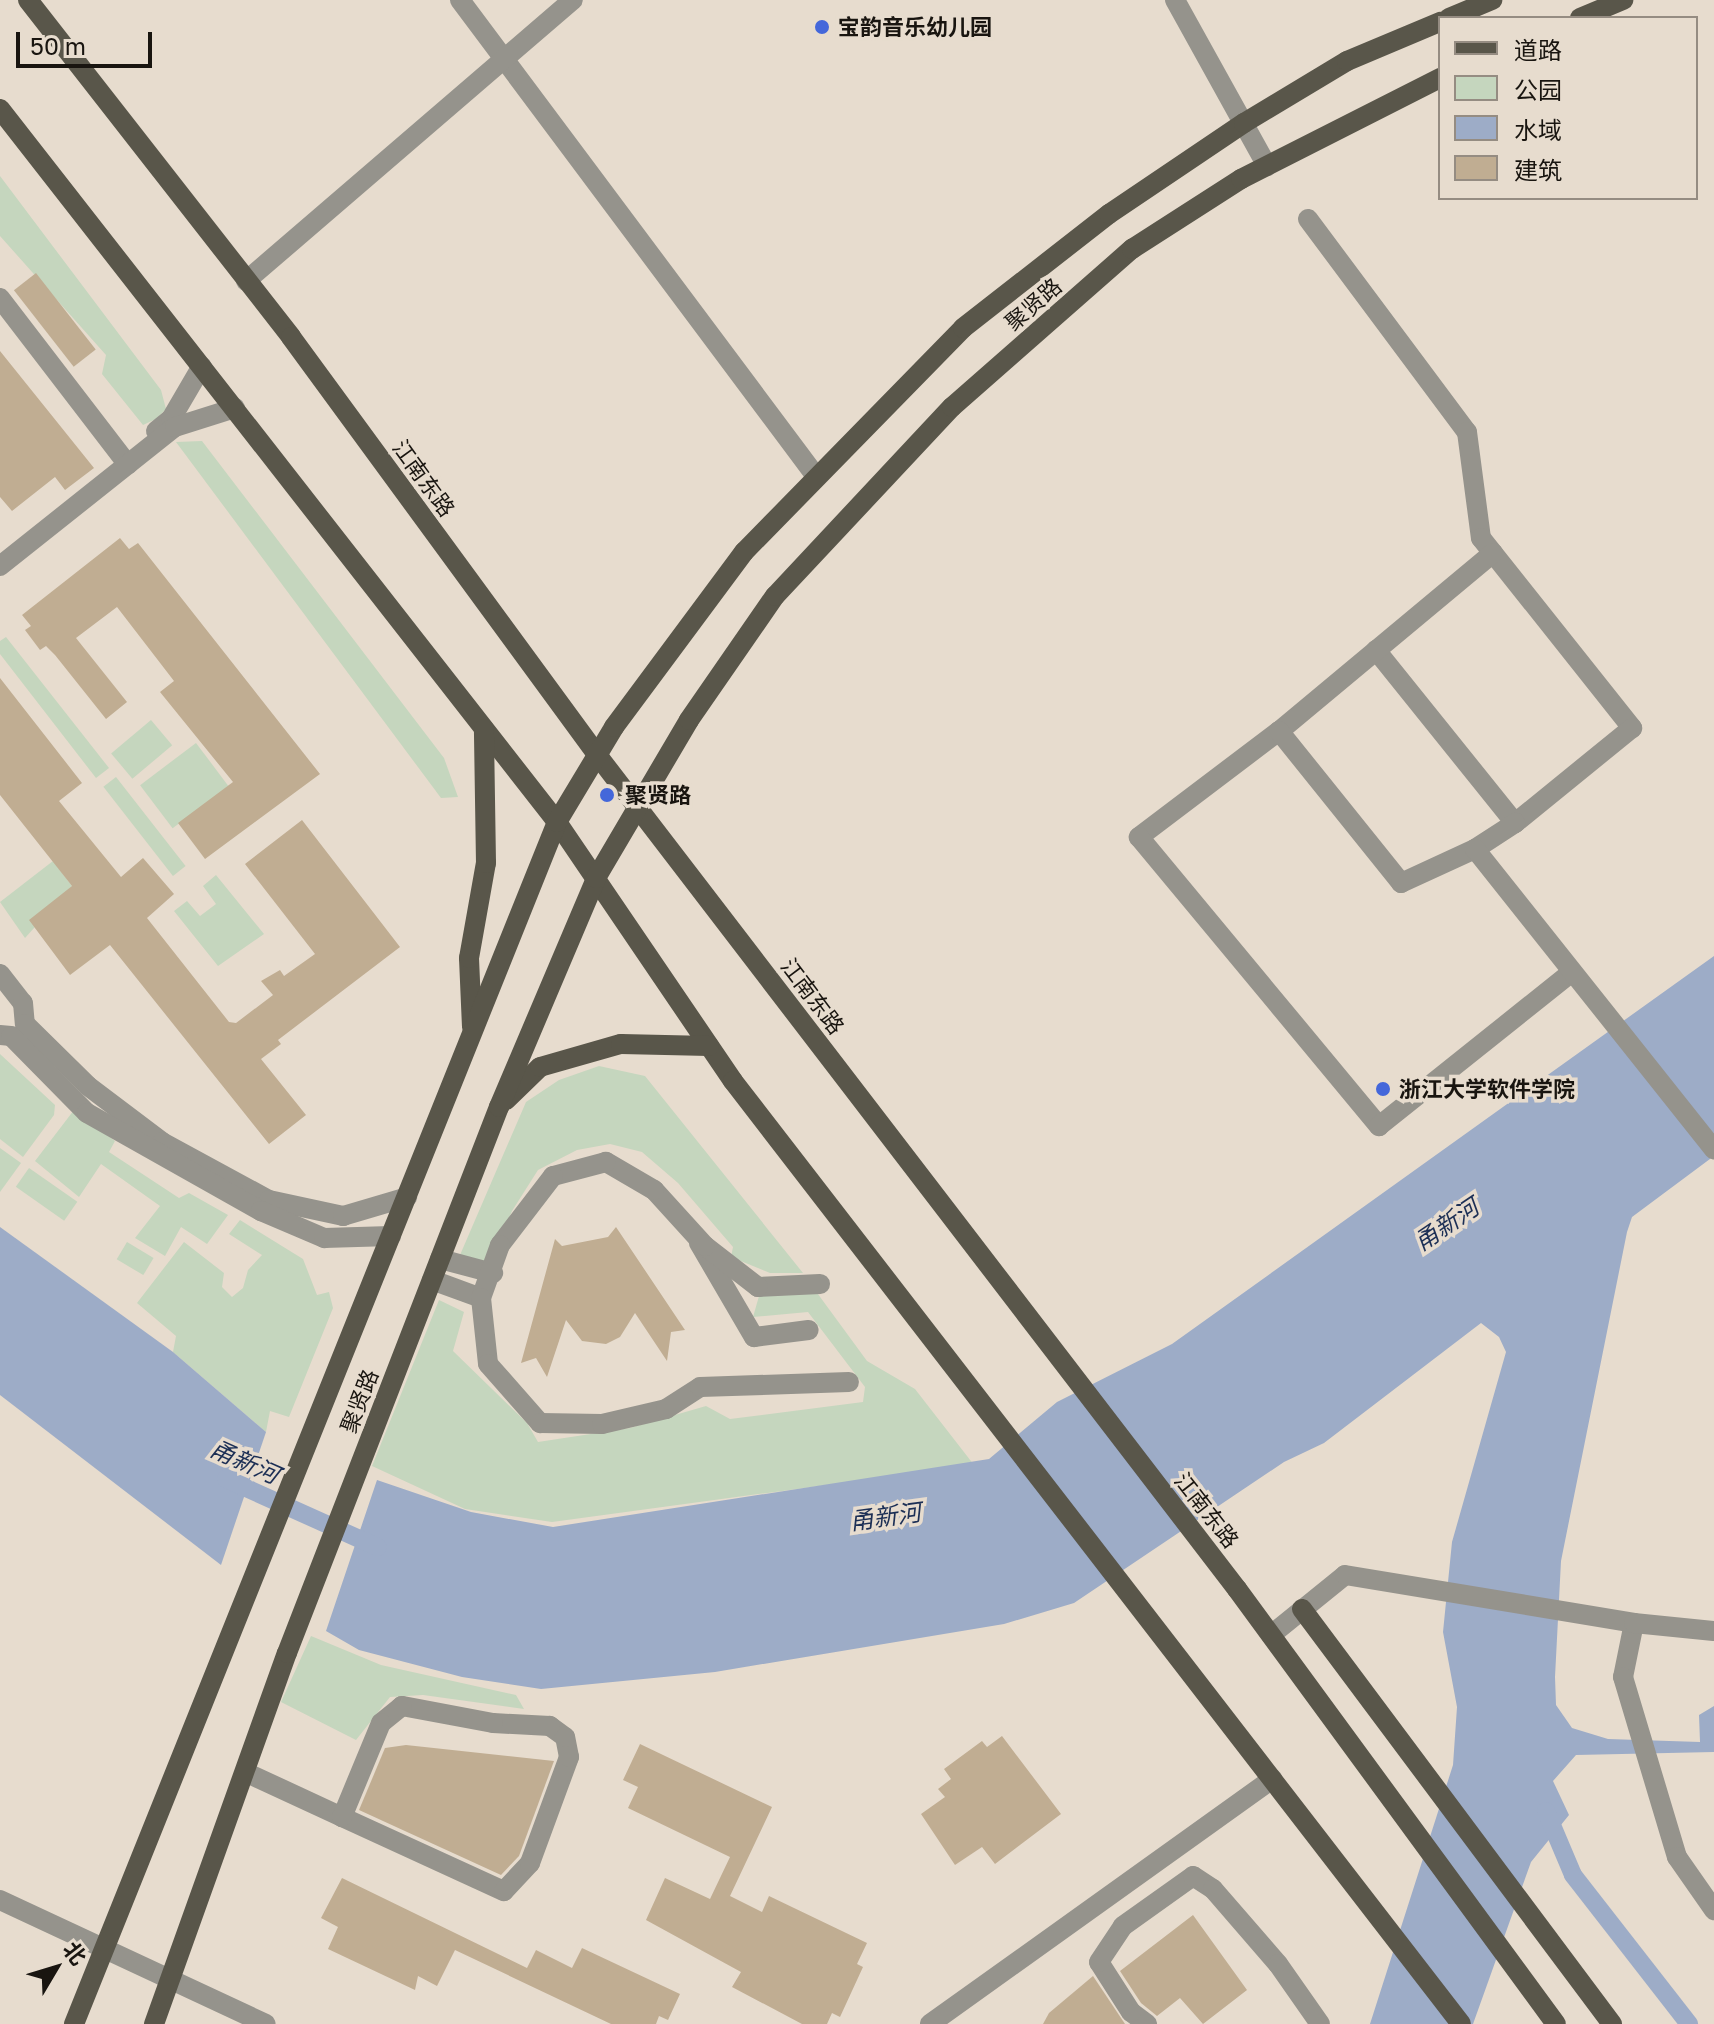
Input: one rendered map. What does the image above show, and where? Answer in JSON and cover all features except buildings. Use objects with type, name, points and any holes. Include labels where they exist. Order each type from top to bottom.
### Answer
[{"type":"main road","name":"江南东路","points":[[28,0],[246,281],[598,756],[1237,1589],[1556,2024]]},
{"type":"main road","points":[[1454,16],[1492,0]]},
{"type":"main road","points":[[1585,16],[1623,0]]},
{"type":"main road","name":"聚贤路","points":[[74,2024],[557,822],[598,756],[744,552],[815,475],[963,328],[1109,214],[1244,123],[1347,61],[1438,23]]},
{"type":"main road","name":"聚贤路","points":[[154,2024],[321,1565],[499,1107],[596,878],[689,720],[775,596],[952,407],[1132,249],[1267,166],[1438,79]]},
{"type":"main road","points":[[0,109],[557,822],[709,1046],[1461,2024]]},
{"type":"main road","points":[[472,1035],[469,958],[486,863],[484,729]]},
{"type":"main road","points":[[499,1107],[540,1067],[621,1044],[709,1046]]},
{"type":"main road","points":[[1302,1609],[1612,2024]]},
{"type":"street","points":[[460,0],[815,475]]},
{"type":"street","points":[[246,281],[573,0]]},
{"type":"street","points":[[1175,0],[1267,166]]},
{"type":"street","points":[[1279,731],[1401,883],[1475,849],[1515,823],[1632,728],[1481,538],[1467,432],[1308,219]]},
{"type":"street","points":[[0,298],[125,461]]},
{"type":"street","points":[[125,461],[171,419],[202,366]]},
{"type":"street","points":[[3,555],[125,461],[175,427],[235,408]]},
{"type":"street","points":[[1493,553],[1279,731],[1139,837],[1379,1126],[1572,972]]},
{"type":"street","points":[[1376,650],[1515,823]]},
{"type":"street","points":[[1475,849],[1714,1150]]},
{"type":"street","points":[[0,974],[23,1003],[25,1024],[35,1034],[88,1086],[175,1149],[269,1200],[343,1216],[407,1197]]},
{"type":"street","points":[[0,1035],[11,1036],[87,1113],[261,1211],[324,1238],[391,1236]]},
{"type":"street","points":[[820,1284],[758,1287],[696,1237],[654,1190],[606,1162],[553,1176],[500,1245],[493,1273],[481,1298],[488,1364],[540,1423],[602,1424],[666,1409],[700,1387],[849,1382]]},
{"type":"street","points":[[696,1237],[708,1265],[754,1337],[809,1330]]},
{"type":"street","points":[[440,1259],[493,1273]]},
{"type":"street","points":[[432,1280],[481,1298]]},
{"type":"street","points":[[1271,1635],[1345,1575],[1634,1623],[1714,1631]]},
{"type":"street","points":[[1634,1623],[1623,1677],[1677,1857],[1714,1910]]},
{"type":"street","points":[[245,1772],[342,1817],[504,1891],[530,1863],[569,1757],[565,1737],[550,1726],[493,1723],[402,1706],[381,1723],[342,1817]]},
{"type":"street","points":[[930,2024],[1272,1779]]},
{"type":"street","points":[[1147,2024],[1131,2012],[1099,1962],[1123,1926],[1193,1876],[1213,1889],[1269,1953],[1320,2024]]},
{"type":"street","points":[[0,1900],[266,2024]]},
{"type":"green space","points":[[0,176],[161,390],[166,409],[156,419],[143,425],[102,374],[106,355],[0,236]]},
{"type":"green space","points":[[202,441],[444,758],[458,797],[441,798],[176,442]]},
{"type":"green space","points":[[6,637],[109,768],[96,778],[0,654],[0,641]]},
{"type":"green space","points":[[151,720],[172,745],[132,779],[111,753]]},
{"type":"green space","points":[[196,743],[228,786],[173,828],[140,785]]},
{"type":"green space","points":[[116,777],[186,866],[173,876],[103,787]]},
{"type":"green space","points":[[53,861],[72,886],[25,938],[0,902]]},
{"type":"green space","points":[[216,875],[264,934],[218,966],[174,911],[187,901],[200,916],[216,904],[203,886]]},
{"type":"green space","points":[[0,1054],[55,1105],[54,1115],[23,1157],[0,1139]]},
{"type":"green space","points":[[599,1066],[645,1076],[803,1273],[770,1273],[731,1257],[733,1247],[678,1183],[642,1152],[610,1144],[577,1150],[538,1170],[512,1211],[486,1271],[460,1255],[526,1102],[559,1080]]},
{"type":"green space","points":[[74,1110],[115,1141],[109,1152],[179,1198],[189,1193],[228,1215],[207,1244],[181,1227],[165,1256],[135,1238],[160,1206],[101,1164],[79,1197],[35,1161]]},
{"type":"green space","points":[[0,1148],[21,1163],[0,1192]]},
{"type":"green space","points":[[29,1168],[77,1202],[64,1221],[16,1187]]},
{"type":"green space","points":[[240,1220],[303,1259],[317,1295],[329,1292],[333,1308],[289,1417],[270,1411],[266,1432],[173,1352],[176,1336],[137,1303],[184,1242],[224,1273],[222,1287],[232,1297],[243,1288],[248,1270],[262,1255],[229,1234]]},
{"type":"green space","points":[[127,1242],[154,1258],[143,1275],[117,1259]]},
{"type":"green space","points":[[815,1290],[867,1361],[915,1389],[974,1465],[552,1522],[465,1509],[372,1466],[439,1300],[464,1312],[453,1351],[527,1423],[538,1442],[630,1428],[706,1406],[730,1419],[863,1402],[865,1387],[808,1312],[753,1317],[759,1296]]},
{"type":"green space","points":[[311,1636],[381,1665],[516,1695],[524,1709],[423,1695],[390,1697],[356,1740],[281,1702]]},
{"type":"water","points":[[1714,956],[1714,1156],[1632,1217],[1627,1232],[1561,1561],[1555,1677],[1556,1705],[1572,1728],[1608,1739],[1700,1742],[1699,1715],[1714,1706],[1714,1752],[1576,1755],[1553,1781],[1569,1815],[1531,1862],[1473,2024],[1370,2024],[1453,1765],[1457,1707],[1443,1632],[1452,1542],[1506,1352],[1499,1337],[1481,1323],[1324,1443],[1284,1462],[1074,1603],[1004,1624],[715,1672],[541,1689],[462,1677],[359,1650],[326,1631],[377,1480],[471,1512],[553,1527],[989,1459],[1057,1402],[1172,1344]]},
{"type":"water","points":[[0,1227],[173,1352],[266,1432],[221,1565],[0,1395]]},
{"type":"waterway","name":"甬新河","points":[[226,1479],[377,1547]]},
{"type":"waterway","points":[[1546,1811],[1573,1875],[1689,2024]]},
{"type":"place","name":"宝韵音乐幼儿园","points":[[822,27]]},
{"type":"place","name":"聚贤路","points":[[607,795]]},
{"type":"place","name":"浙江大学软件学院","points":[[1383,1089]]}]
